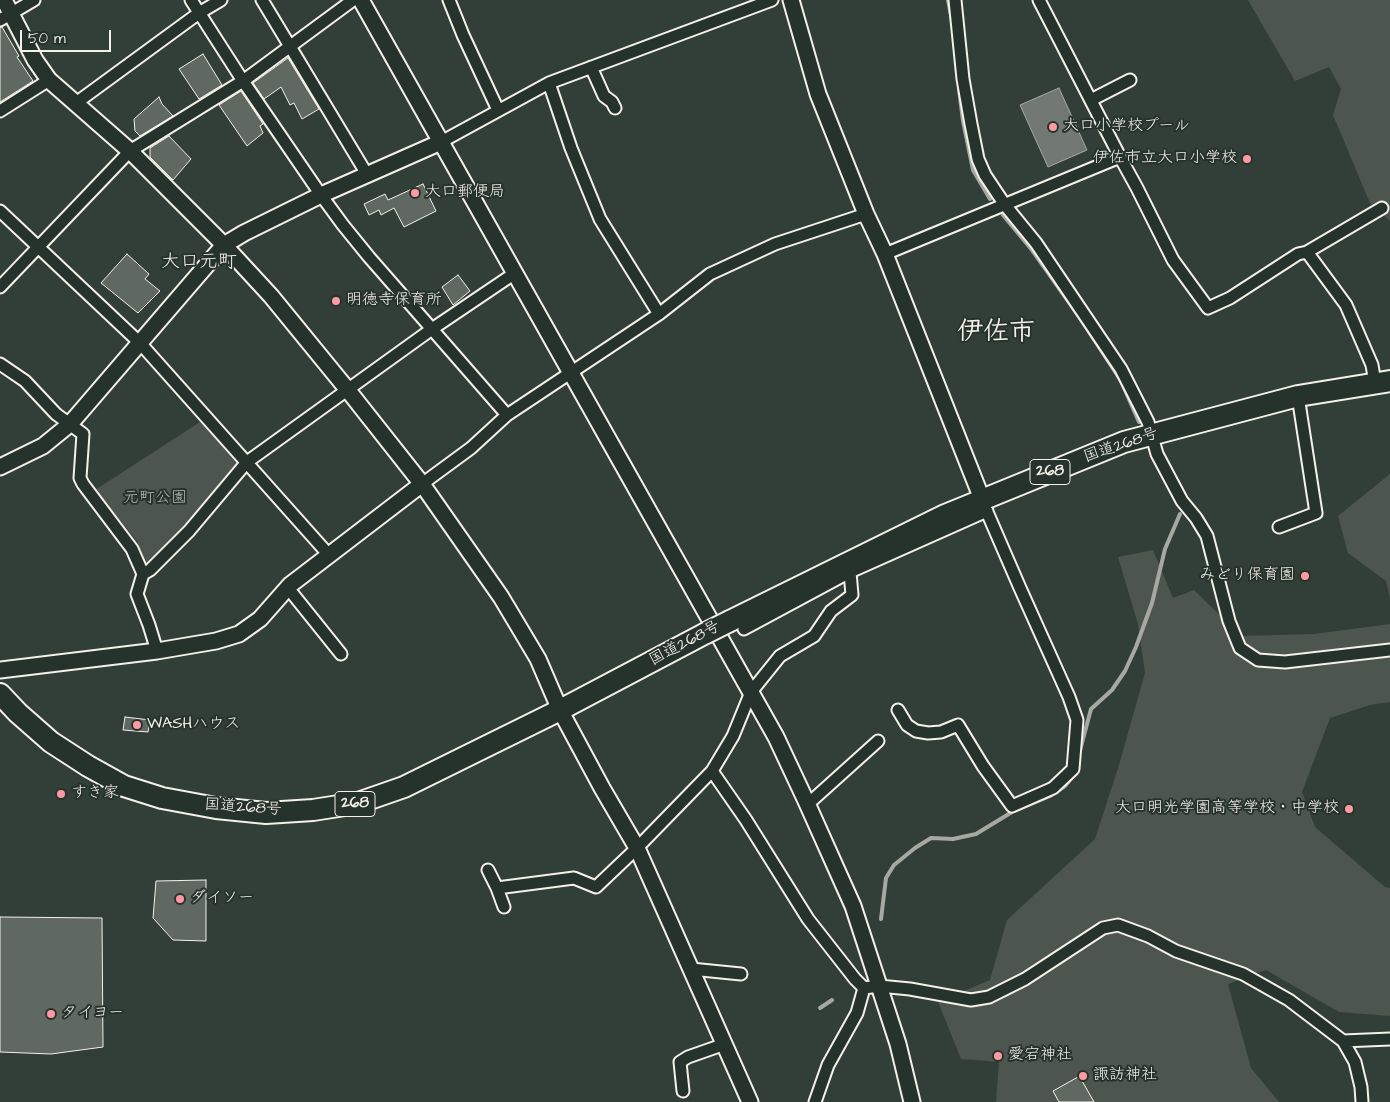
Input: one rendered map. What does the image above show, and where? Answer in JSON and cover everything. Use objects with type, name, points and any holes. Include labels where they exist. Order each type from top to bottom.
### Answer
[{"type":"highway","name":"国道268号","points":[[0,694],[51,742],[124,786],[171,800],[216,808],[266,813],[313,810],[358,803],[404,787],[560,710],[706,633],[737,625],[945,515],[984,505],[1124,442],[1298,396],[1383,382]]},
{"type":"street","points":[[34,0],[5,11],[49,80],[130,151],[224,245],[271,296],[348,389],[422,484],[501,597],[538,659],[560,710],[637,848],[750,1102]]},
{"type":"street","points":[[190,0],[321,195],[369,257],[507,415]]},
{"type":"street","points":[[76,103],[199,13],[221,0]]},
{"type":"street","points":[[262,0],[368,176]]},
{"type":"street","points":[[449,0],[463,36],[498,110]]},
{"type":"street","points":[[0,467],[43,446],[70,424],[224,245],[244,233],[321,195],[368,176],[441,142],[549,83],[772,0]]},
{"type":"street","points":[[791,0],[818,94],[866,214],[885,254],[984,505],[1070,697],[1077,720],[1073,769],[1053,788],[1012,806],[983,766],[958,725],[941,732],[928,733],[916,731],[907,725],[898,710]]},
{"type":"street","points":[[955,0],[963,80],[978,159],[985,175],[1005,205],[1036,243],[1121,369],[1148,422],[1157,454],[1182,501],[1196,518],[1207,536],[1229,621],[1240,648],[1258,660],[1285,662],[1390,650]]},
{"type":"street","points":[[1039,0],[1173,260],[1208,308],[1230,298],[1298,254],[1307,252],[1382,208]]},
{"type":"street","points":[[0,287],[130,151],[243,81],[351,1],[441,142],[776,737],[853,906],[872,987],[898,1044],[912,1102]]},
{"type":"street","points":[[592,67],[604,96],[612,102],[615,108]]},
{"type":"street","points":[[0,111],[49,80]]},
{"type":"street","points":[[1092,100],[1130,80]]},
{"type":"street","points":[[549,83],[571,148],[600,219],[659,314]]},
{"type":"street","points":[[885,254],[1120,157]]},
{"type":"street","points":[[0,211],[140,343],[329,555]]},
{"type":"street","points":[[0,670],[157,651],[223,639],[239,634],[260,619],[288,588],[422,484],[472,448],[507,415],[659,314],[710,274],[775,244],[866,214]]},
{"type":"street","points":[[1307,252],[1346,305],[1372,365],[1383,382]]},
{"type":"street","points":[[142,574],[150,570],[189,531],[247,462],[432,329],[515,273]]},
{"type":"street","points":[[0,364],[25,381],[56,414],[83,434],[80,478],[128,542],[142,574],[136,594],[157,651]]},
{"type":"street","points":[[1279,528],[1316,513],[1298,396]]},
{"type":"street","points":[[737,625],[850,572],[984,505]]},
{"type":"street","points":[[497,888],[574,878],[596,887],[712,771],[733,736],[751,692],[780,656],[814,636],[831,611],[852,595],[850,572]]},
{"type":"street","points":[[288,588],[341,654]]},
{"type":"street","points":[[808,804],[878,741]]},
{"type":"street","points":[[712,771],[746,820],[808,919],[855,979],[872,987],[910,989],[971,1000],[989,997],[1026,979],[1103,928],[1118,925],[1148,936],[1176,951],[1242,974],[1260,982],[1289,1000],[1343,1041],[1355,1062],[1361,1087],[1362,1102]]},
{"type":"street","points":[[488,870],[504,907]]},
{"type":"street","points":[[692,969],[741,974]]},
{"type":"street","points":[[816,1102],[828,1065],[872,987]]},
{"type":"street","points":[[1343,1041],[1390,1039]]},
{"type":"street","points":[[683,1091],[680,1062],[688,1057],[725,1044]]},
{"type":"green space","points":[[1248,0],[1390,0],[1390,221],[1370,203],[1333,115],[1341,89],[1329,67],[1295,81]]},
{"type":"green space","name":"元町公園","points":[[200,422],[238,464],[151,565],[145,565],[137,541],[95,490]]},
{"type":"green space","points":[[1390,474],[1390,598],[1386,581],[1348,553],[1338,516]]},
{"type":"green space","points":[[1153,550],[1173,598],[1194,590],[1241,636],[1314,634],[1390,624],[1390,702],[1370,705],[1330,718],[1302,792],[1315,827],[1385,887],[1390,888],[1390,1016],[1339,1012],[1266,970],[1228,984],[1251,1068],[1279,1102],[996,1102],[999,1062],[961,1059],[938,1002],[990,980],[1007,920],[1095,839],[1119,765],[1145,673],[1138,624],[1118,557]]},
{"type":"shaded area","name":"大口小学校プール","points":[[1059,88],[1087,150],[1048,167],[1020,105]]},
{"type":"building","points":[[0,27],[2,27],[19,56],[17,57],[33,81],[0,102]]},
{"type":"building","points":[[203,54],[222,85],[199,99],[179,69]]},
{"type":"building","points":[[288,58],[319,109],[302,119],[294,103],[290,105],[281,87],[264,99],[253,83]]},
{"type":"building","points":[[241,91],[263,124],[260,126],[263,133],[247,146],[219,105]]},
{"type":"building","points":[[159,97],[162,104],[173,116],[140,136],[135,131],[134,119]]},
{"type":"building","points":[[169,136],[191,159],[173,180],[150,157],[150,148]]},
{"type":"building","points":[[423,184],[436,211],[404,227],[394,208],[381,215],[379,210],[369,215],[364,204],[385,194],[388,200]]},
{"type":"building","points":[[127,254],[149,274],[145,279],[160,291],[138,313],[101,283]]},
{"type":"building","points":[[458,275],[470,291],[453,305],[442,287]]},
{"type":"building","name":"WASHハウス","points":[[125,717],[150,720],[148,732],[123,730]]},
{"type":"building","name":"ダイソー","points":[[206,880],[206,941],[173,940],[153,918],[156,881]]},
{"type":"building","name":"タイヨー","points":[[0,917],[102,918],[103,1047],[51,1054],[0,1052]]},
{"type":"building","points":[[1078,1077],[1094,1102],[1059,1102],[1053,1091]]},
{"type":"waterway","points":[[948,0],[952,20]]},
{"type":"waterway","points":[[959,89],[963,121],[973,170],[990,199]]},
{"type":"waterway","points":[[1003,215],[1032,250],[1078,315],[1121,381],[1139,422]]},
{"type":"waterway","points":[[1079,754],[1091,709],[1112,690],[1125,671],[1136,647],[1152,603],[1165,549],[1180,514]]},
{"type":"waterway","points":[[881,919],[886,878],[894,865],[915,848],[931,838],[953,839],[976,834],[1012,812],[1050,796],[1065,786],[1074,775]]},
{"type":"waterway","points":[[820,1008],[832,1000]]},
{"type":"place","name":"大口小学校プール","points":[[1053,127]]},
{"type":"place","name":"伊佐市立大口小学校","points":[[1247,159]]},
{"type":"place","name":"大口郵便局","points":[[415,193]]},
{"type":"place","name":"明徳寺保育所","points":[[336,301]]},
{"type":"place","name":"みどり保育園","points":[[1305,576]]},
{"type":"place","name":"WASHハウス","points":[[137,725]]},
{"type":"place","name":"すき家","points":[[61,794]]},
{"type":"place","name":"大口明光学園高等学校・中学校","points":[[1349,809]]},
{"type":"place","name":"ダイソー","points":[[180,899]]},
{"type":"place","name":"タイヨー","points":[[51,1014]]},
{"type":"place","name":"愛宕神社","points":[[998,1056]]},
{"type":"place","name":"諏訪神社","points":[[1083,1076]]},
{"type":"district","name":"大口元町","points":[[199,263]]},
{"type":"district","name":"伊佐市","points":[[996,334]]}]
